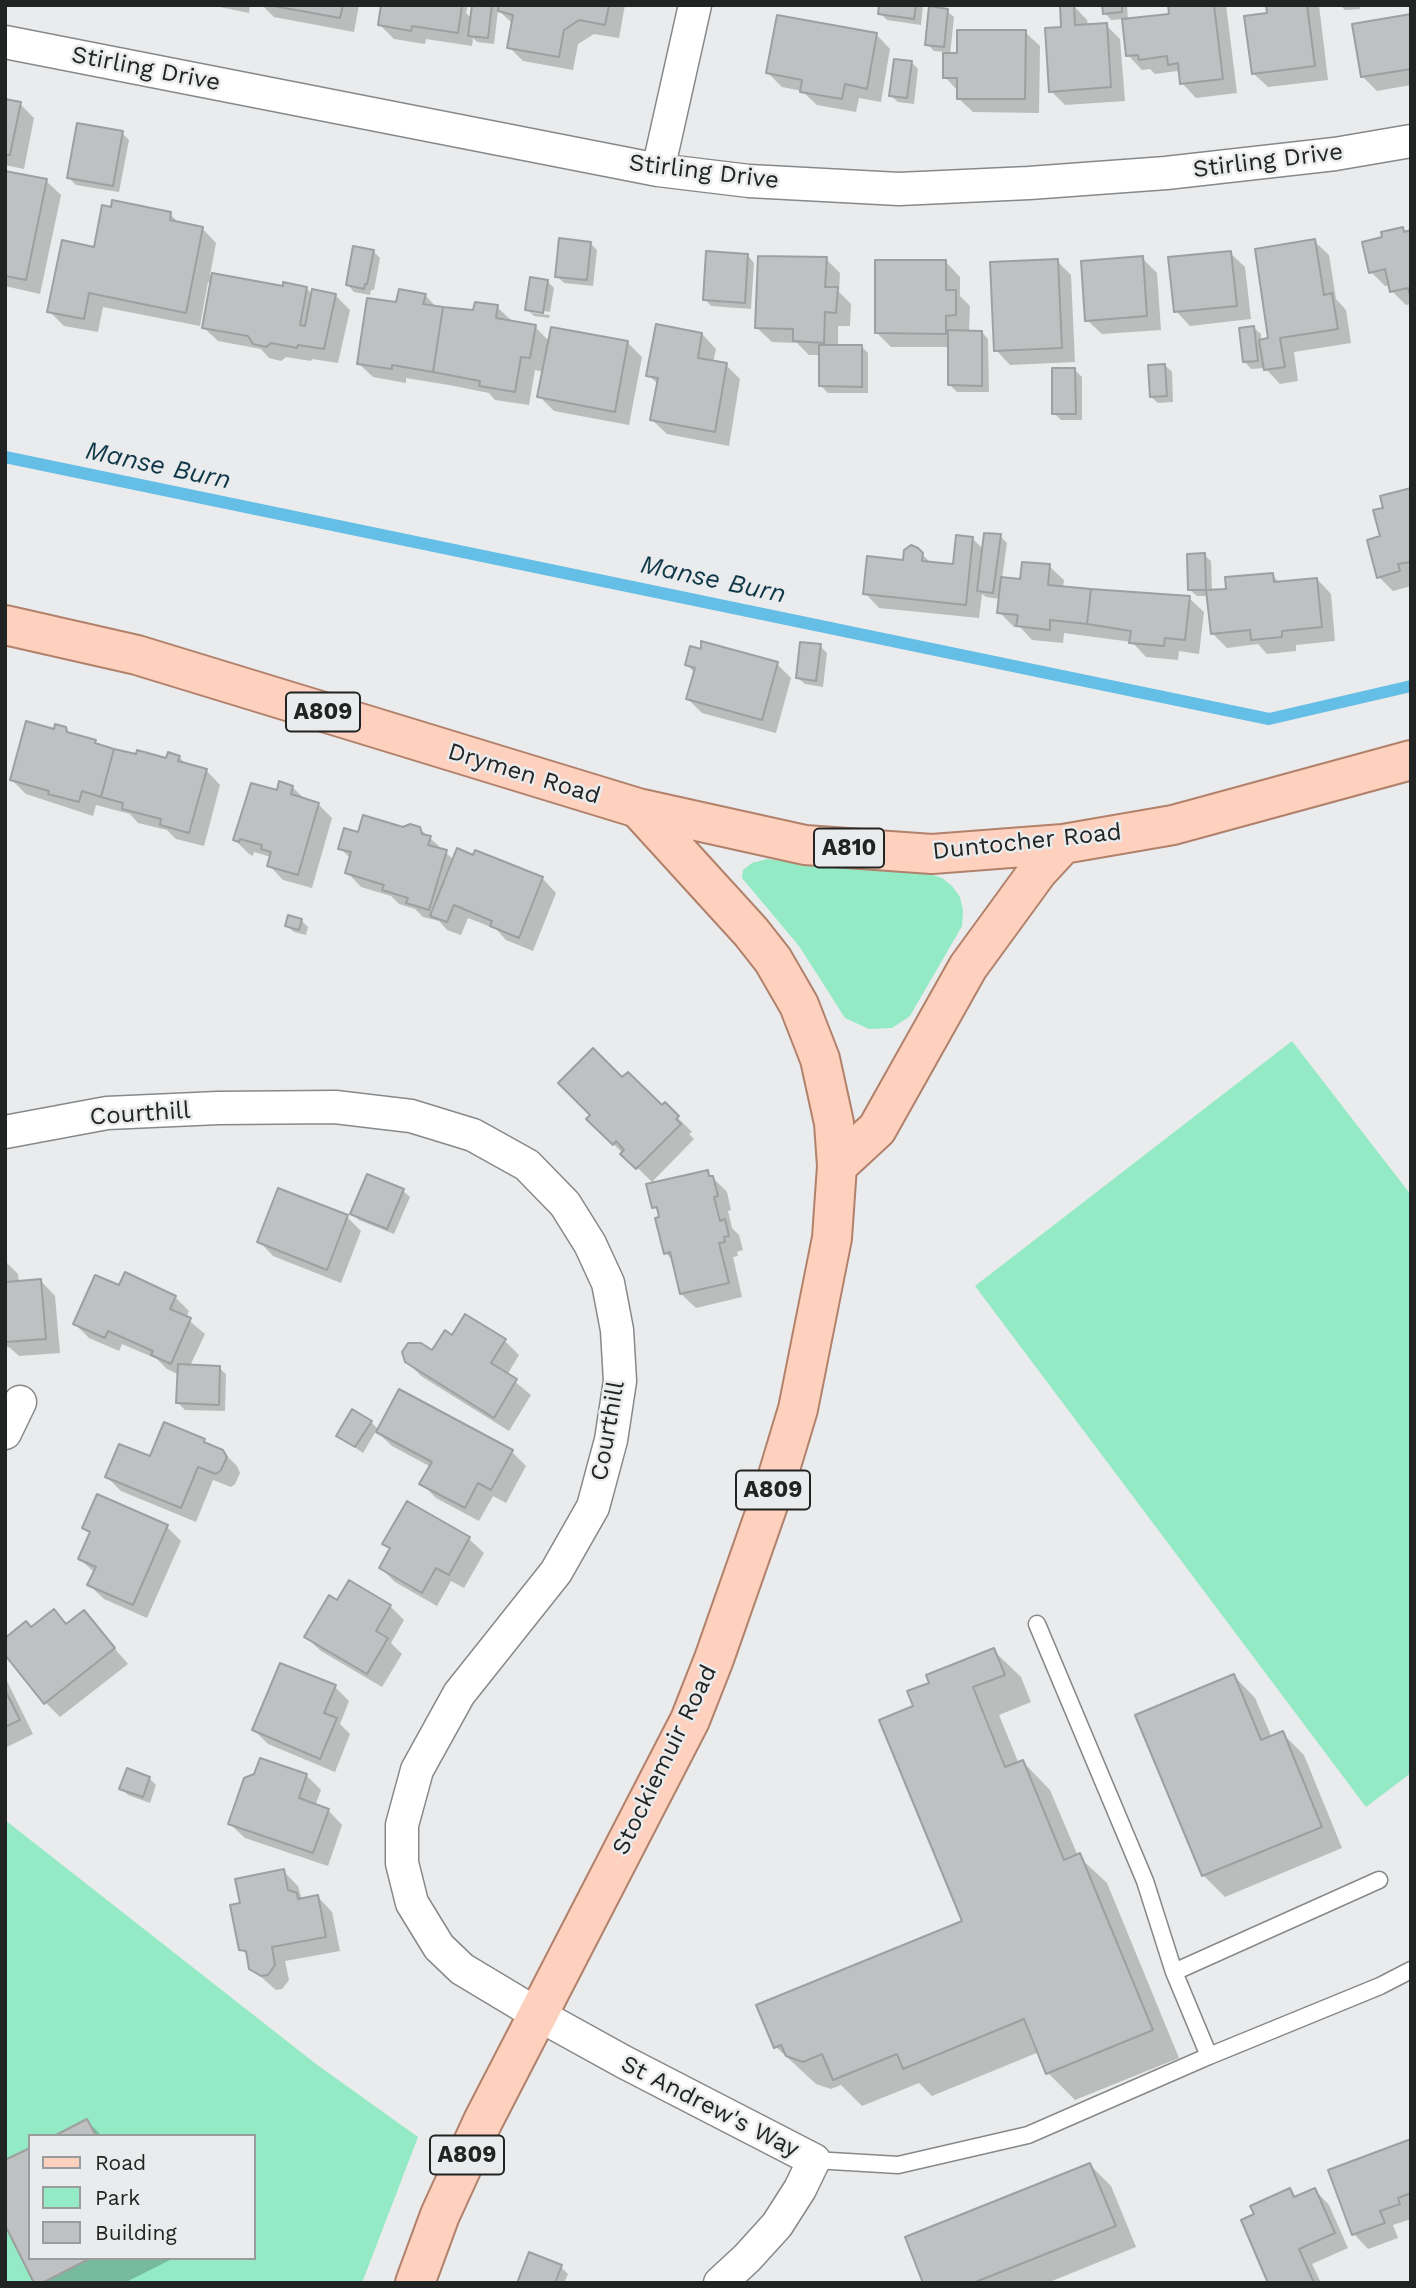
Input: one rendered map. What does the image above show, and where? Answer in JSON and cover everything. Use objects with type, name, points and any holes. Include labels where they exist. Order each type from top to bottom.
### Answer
[{"type":"main road","name":"Drymen Road","points":[[5,625],[137,655],[638,808]]},
{"type":"main road","name":"Duntocher Road","points":[[638,808],[805,845],[932,854],[1063,844],[1173,825],[1411,760]]},
{"type":"main road","name":"A809","points":[[638,808],[751,932],[773,960],[799,1005],[820,1059],[834,1123],[837,1166]]},
{"type":"main road","points":[[837,1166],[877,1129],[968,967],[1038,871],[1063,844]]},
{"type":"main road","name":"Stockiemuir Road","points":[[415,2283],[450,2191],[483,2120],[690,1720],[744,1574],[798,1409],[832,1238],[837,1166]]},
{"type":"street","points":[[658,170],[695,5]]},
{"type":"street","name":"Stirling Drive","points":[[5,42],[359,109],[658,170],[749,181],[899,189],[1029,183],[1166,173],[1335,154],[1411,141]]},
{"type":"street","name":"Courthill","points":[[5,1132],[107,1113],[204,1109],[335,1107],[411,1116],[473,1135],[527,1165],[565,1204],[590,1244],[608,1283],[617,1330],[620,1381],[611,1440],[593,1507],[556,1572],[459,1694],[417,1770],[402,1825],[402,1863],[412,1903],[439,1947],[462,1969],[537,2014]]},
{"type":"street","points":[[5,1433],[20,1402]]},
{"type":"street","name":"St Andrew's Way","points":[[537,2014],[648,2075],[814,2160]]},
{"type":"street","points":[[720,2283],[777,2225],[800,2189],[814,2160]]},
{"type":"lane","points":[[1037,1624],[1146,1881],[1174,1972],[1209,2056]]},
{"type":"lane","points":[[1174,1972],[1379,1880]]},
{"type":"lane","name":"St Andrew's Way","points":[[814,2160],[898,2165],[1028,2135],[1209,2056],[1380,1986],[1411,1970]]},
{"type":"green space","points":[[767,859],[841,868],[927,873],[942,878],[952,886],[960,897],[962,926],[910,1016],[892,1028],[869,1029],[845,1018],[799,946],[742,878],[743,870],[752,863]]},
{"type":"green space","points":[[1292,1041],[1411,1195],[1411,1773],[1366,1807],[975,1286]]},
{"type":"green space","points":[[5,1820],[316,2064],[418,2137],[362,2283],[5,2283]]},
{"type":"building","points":[[268,5],[343,5],[340,18]]},
{"type":"building","points":[[381,5],[462,6],[458,33],[412,26],[411,31],[378,25]]},
{"type":"building","points":[[472,5],[492,5],[488,38],[468,36]]},
{"type":"building","points":[[499,5],[609,5],[605,25],[579,20],[564,30],[559,57],[507,48],[513,15],[498,11]]},
{"type":"building","points":[[879,5],[916,5],[914,19],[878,14]]},
{"type":"building","points":[[1060,5],[1074,5],[1075,25],[1107,23],[1111,87],[1049,92],[1045,28],[1061,27]]},
{"type":"building","points":[[1102,5],[1122,5],[1122,12],[1103,14]]},
{"type":"building","points":[[1168,5],[1214,5],[1223,79],[1180,84],[1178,63],[1168,65],[1167,56],[1139,60],[1138,55],[1126,56],[1122,19],[1169,14]]},
{"type":"building","points":[[1266,5],[1307,5],[1315,66],[1252,74],[1244,16],[1267,13]]},
{"type":"building","points":[[929,6],[948,9],[944,47],[925,45]]},
{"type":"building","points":[[1411,14],[1411,69],[1361,77],[1352,24]]},
{"type":"building","points":[[777,15],[877,33],[867,89],[845,84],[842,99],[800,92],[802,80],[766,73]]},
{"type":"building","points":[[957,30],[1026,30],[1025,99],[957,99],[957,78],[943,78],[943,53],[957,53]]},
{"type":"building","points":[[894,59],[912,61],[907,98],[889,96]]},
{"type":"building","points":[[5,99],[21,102],[10,155],[5,155]]},
{"type":"building","points":[[77,123],[123,131],[113,186],[67,178]]},
{"type":"building","points":[[5,171],[47,179],[26,280],[5,276]]},
{"type":"building","points":[[112,200],[171,212],[170,220],[203,227],[186,313],[89,293],[84,319],[47,312],[62,240],[94,247],[102,205],[111,207]]},
{"type":"building","points":[[1403,227],[1404,232],[1411,230],[1411,299],[1408,288],[1390,292],[1385,269],[1369,273],[1362,242],[1382,237],[1381,232]]},
{"type":"building","points":[[559,238],[591,242],[587,280],[555,277]]},
{"type":"building","points":[[1315,239],[1324,295],[1332,293],[1338,329],[1280,338],[1285,367],[1264,370],[1259,340],[1268,338],[1255,249]]},
{"type":"building","points":[[353,246],[374,250],[364,289],[346,285]]},
{"type":"building","points":[[706,251],[748,254],[745,303],[703,300]]},
{"type":"building","points":[[1231,251],[1237,306],[1174,312],[1168,257]]},
{"type":"building","points":[[758,256],[827,257],[825,287],[838,287],[836,313],[825,312],[824,343],[793,341],[793,329],[755,328]]},
{"type":"building","points":[[1143,256],[1147,316],[1085,321],[1081,261]]},
{"type":"building","points":[[1058,259],[1062,348],[994,351],[990,262]]},
{"type":"building","points":[[875,260],[946,260],[946,290],[956,290],[956,315],[946,316],[946,334],[875,333]]},
{"type":"building","points":[[212,273],[283,286],[283,282],[307,287],[300,325],[305,326],[312,289],[336,294],[324,349],[271,343],[266,347],[253,344],[248,336],[202,328]]},
{"type":"building","points":[[530,277],[548,280],[543,313],[525,310]]},
{"type":"building","points":[[399,289],[426,294],[423,304],[443,307],[433,372],[392,365],[392,369],[357,364],[367,298],[396,302]]},
{"type":"building","points":[[475,302],[498,305],[496,318],[536,325],[530,358],[521,357],[515,392],[479,386],[480,381],[433,372],[443,307],[473,310]]},
{"type":"building","points":[[656,324],[702,333],[698,358],[727,363],[715,432],[650,420],[658,378],[646,376]]},
{"type":"building","points":[[1254,326],[1258,361],[1243,362],[1239,328]]},
{"type":"building","points":[[551,327],[628,341],[615,412],[537,397]]},
{"type":"building","points":[[948,330],[982,331],[982,386],[948,385]]},
{"type":"building","points":[[819,345],[862,345],[862,387],[819,386]]},
{"type":"building","points":[[1165,364],[1167,396],[1150,397],[1148,365]]},
{"type":"building","points":[[1052,368],[1075,368],[1076,414],[1052,414]]},
{"type":"building","points":[[1411,488],[1411,566],[1410,562],[1398,564],[1400,571],[1377,578],[1367,540],[1380,536],[1373,510],[1383,508],[1380,496]]},
{"type":"building","points":[[984,533],[1001,534],[993,593],[977,591]]},
{"type":"building","points":[[956,535],[973,537],[966,605],[863,594],[867,556],[903,560],[904,550],[911,545],[923,553],[922,561],[953,564]]},
{"type":"building","points":[[1205,553],[1206,590],[1188,590],[1187,554]]},
{"type":"building","points":[[1022,562],[1050,564],[1048,585],[1091,589],[1087,624],[1050,620],[1050,630],[1016,626],[1018,615],[997,613],[1001,577],[1020,579]]},
{"type":"building","points":[[1273,573],[1274,582],[1317,578],[1322,627],[1282,631],[1282,637],[1251,640],[1250,630],[1211,634],[1206,590],[1226,589],[1225,577]]},
{"type":"building","points":[[1091,589],[1190,596],[1185,640],[1165,638],[1164,646],[1129,643],[1131,631],[1087,624]]},
{"type":"building","points":[[701,641],[778,662],[762,720],[686,699],[695,668],[685,665],[690,646],[701,649]]},
{"type":"building","points":[[800,642],[821,644],[816,681],[796,678]]},
{"type":"building","points":[[26,721],[54,729],[55,724],[66,727],[67,732],[96,740],[95,743],[114,749],[101,797],[82,791],[79,802],[10,780]]},
{"type":"building","points":[[114,749],[136,754],[137,750],[166,758],[168,752],[180,756],[178,761],[207,769],[189,833],[160,825],[161,819],[122,809],[123,803],[101,797]]},
{"type":"building","points":[[279,781],[293,786],[291,794],[319,803],[298,875],[267,866],[271,852],[261,849],[262,845],[240,839],[239,842],[233,840],[251,783],[277,790]]},
{"type":"building","points":[[363,815],[403,827],[410,824],[420,827],[422,834],[431,836],[428,845],[447,850],[429,910],[406,903],[408,898],[382,890],[384,885],[345,873],[351,852],[338,849],[344,828],[358,832]]},
{"type":"building","points":[[457,848],[473,855],[475,850],[543,877],[519,938],[490,926],[492,921],[454,905],[447,922],[430,916]]},
{"type":"building","points":[[288,915],[302,919],[299,930],[285,926]]},
{"type":"building","points":[[593,1048],[622,1077],[628,1072],[662,1105],[665,1102],[679,1116],[676,1119],[681,1124],[636,1169],[620,1154],[624,1150],[618,1143],[616,1141],[613,1145],[586,1119],[590,1115],[558,1083]]},
{"type":"building","points":[[708,1170],[709,1176],[713,1176],[718,1196],[714,1197],[720,1221],[725,1219],[729,1236],[724,1237],[725,1242],[719,1243],[729,1283],[680,1294],[670,1252],[664,1254],[655,1218],[659,1217],[657,1207],[652,1208],[646,1184]]},
{"type":"building","points":[[367,1174],[404,1189],[387,1229],[350,1214]]},
{"type":"building","points":[[278,1188],[348,1215],[327,1270],[257,1242]]},
{"type":"building","points":[[5,1266],[6,1282],[41,1279],[46,1339],[5,1342]]},
{"type":"building","points":[[125,1272],[176,1296],[170,1309],[191,1318],[171,1364],[151,1355],[153,1351],[108,1331],[105,1338],[73,1324],[95,1275],[119,1285]]},
{"type":"building","points":[[465,1314],[506,1339],[491,1363],[517,1379],[494,1418],[405,1362],[402,1352],[408,1343],[421,1343],[432,1350],[445,1330],[452,1335]]},
{"type":"building","points":[[178,1364],[220,1366],[219,1405],[176,1403]]},
{"type":"building","points":[[399,1389],[513,1450],[491,1490],[478,1483],[465,1508],[419,1484],[432,1462],[376,1432]]},
{"type":"building","points":[[352,1409],[372,1421],[355,1447],[336,1436]]},
{"type":"building","points":[[164,1422],[205,1439],[204,1442],[223,1450],[227,1457],[216,1474],[198,1467],[181,1508],[105,1477],[119,1444],[150,1456]]},
{"type":"building","points":[[97,1494],[168,1525],[133,1605],[87,1585],[96,1567],[78,1559],[90,1532],[82,1528]]},
{"type":"building","points":[[407,1501],[470,1537],[449,1575],[436,1568],[422,1593],[379,1568],[390,1548],[382,1544]]},
{"type":"building","points":[[349,1580],[391,1605],[376,1631],[388,1638],[367,1674],[304,1637],[329,1595],[337,1600]]},
{"type":"building","points":[[54,1609],[66,1624],[84,1610],[115,1648],[44,1704],[5,1655],[5,1638],[26,1621],[31,1627]]},
{"type":"building","points":[[994,1648],[1005,1675],[973,1687],[1005,1767],[1023,1760],[1064,1860],[1080,1853],[1153,2030],[1046,2074],[1024,2019],[903,2069],[897,2054],[833,2080],[822,2054],[803,2062],[786,2056],[781,2045],[774,2048],[756,2005],[962,1921],[879,1720],[913,1706],[907,1691],[929,1683],[926,1675]]},
{"type":"building","points":[[280,1663],[336,1685],[324,1713],[337,1718],[320,1759],[252,1730]]},
{"type":"building","points":[[1234,1674],[1261,1740],[1283,1731],[1322,1827],[1202,1876],[1135,1715]]},
{"type":"building","points":[[5,1690],[20,1720],[5,1727]]},
{"type":"building","points":[[260,1758],[307,1774],[299,1798],[329,1809],[313,1853],[228,1824],[244,1778],[254,1774]]},
{"type":"building","points":[[127,1768],[150,1777],[143,1797],[119,1789]]},
{"type":"building","points":[[284,1869],[288,1890],[297,1893],[298,1899],[318,1895],[326,1937],[272,1947],[275,1965],[268,1975],[261,1976],[249,1969],[246,1951],[239,1950],[230,1905],[240,1903],[235,1879]]},
{"type":"building","points":[[87,2119],[95,2134],[58,2134]]},
{"type":"building","points":[[1411,2139],[1411,2193],[1398,2198],[1400,2204],[1380,2211],[1385,2223],[1352,2235],[1328,2170]]},
{"type":"building","points":[[28,2149],[28,2260],[87,2260],[42,2283],[34,2283],[5,2225],[5,2160]]},
{"type":"building","points":[[1090,2163],[1116,2226],[973,2283],[923,2283],[905,2237]]},
{"type":"building","points":[[1290,2188],[1294,2197],[1315,2188],[1335,2233],[1299,2249],[1314,2283],[1268,2283],[1241,2220],[1254,2214],[1250,2206]]},
{"type":"building","points":[[529,2252],[562,2265],[555,2283],[517,2283]]},
{"type":"waterway","name":"Manse Burn","points":[[5,457],[1269,719],[1411,686]]}]
